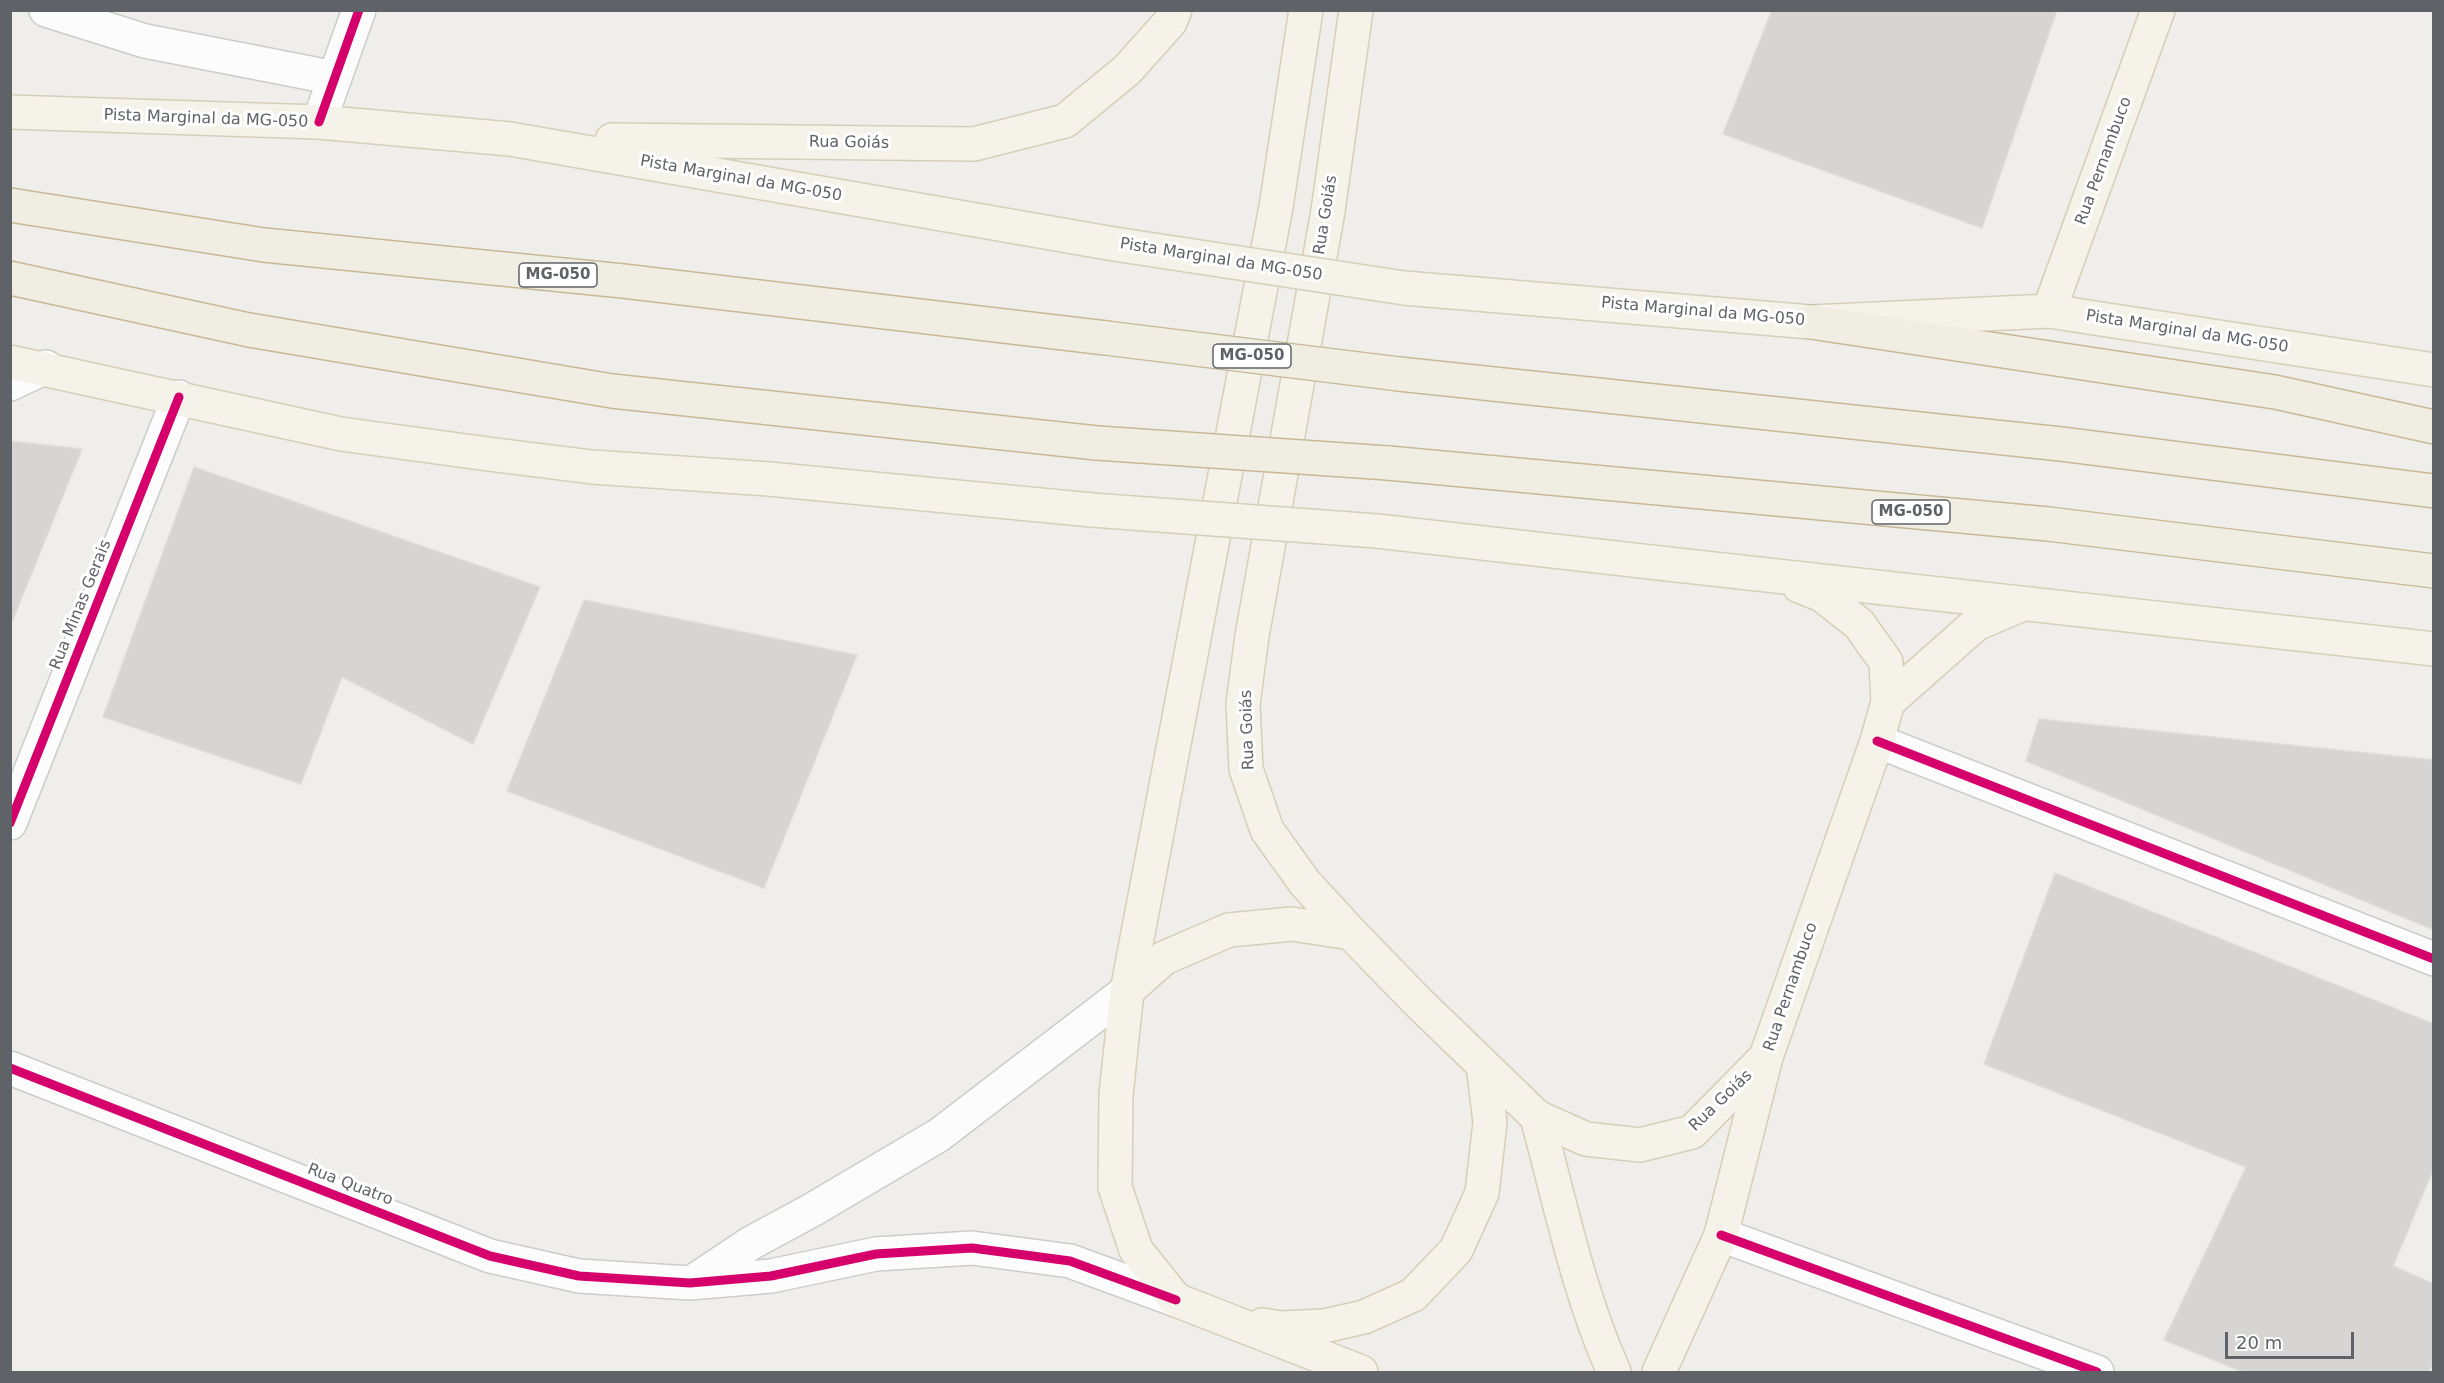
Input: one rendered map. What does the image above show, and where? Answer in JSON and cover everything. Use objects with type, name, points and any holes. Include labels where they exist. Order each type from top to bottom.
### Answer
[{"type":"highway","name":"MG-050","points":[[10,205],[264,245],[622,281],[1399,374],[2061,444],[2433,491]]},
{"type":"highway","name":"MG-050","points":[[10,278],[249,330],[612,391],[771,406],[1097,443],[1388,464],[2048,524],[2433,571]]},
{"type":"highway","points":[[1811,322],[2275,392],[2433,427]]},
{"type":"main road","name":"Rua Goiás","points":[[510,139],[974,144],[1065,121],[1128,70],[1170,21],[1175,10]]},
{"type":"main road","points":[[1306,10],[1276,207],[1127,991],[1116,1095],[1115,1187],[1136,1250],[1176,1300],[1361,1372]]},
{"type":"main road","name":"Rua Goiás","points":[[1356,10],[1328,211],[1252,636],[1244,704],[1246,769],[1267,830],[1305,883],[1352,933],[1537,1117],[1586,1139],[1640,1144],[1692,1132],[1766,1058]]},
{"type":"main road","name":"Rua Pernambuco","points":[[2049,311],[2158,10]]},
{"type":"main road","name":"Pista Marginal da MG-050","points":[[10,112],[319,122],[510,139],[1114,244],[1404,288],[1811,322],[2049,311],[2433,370]]},
{"type":"main road","points":[[10,362],[341,434],[488,454],[592,466],[769,479],[1092,510],[1377,531],[1778,578],[2028,602],[2433,649]]},
{"type":"main road","name":"Rua Pernambuco","points":[[1659,1372],[1721,1235],[1766,1058],[1877,741],[1888,702],[1886,662],[1859,624],[1822,595],[1778,578]]},
{"type":"main road","points":[[1888,702],[1976,624],[2028,602]]},
{"type":"main road","points":[[1127,991],[1164,958],[1229,930],[1292,924],[1352,933]]},
{"type":"main road","points":[[1225,1319],[1281,1328],[1324,1326],[1364,1317],[1413,1295],[1456,1250],[1482,1193],[1490,1122],[1483,1065]]},
{"type":"main road","points":[[1537,1117],[1574,1252],[1603,1348],[1614,1372]]},
{"type":"street","points":[[46,10],[146,41],[335,78]]},
{"type":"street","points":[[319,122],[359,10]]},
{"type":"street","points":[[10,384],[46,368]]},
{"type":"street","name":"Rua Minas Gerais","points":[[10,824],[179,397]]},
{"type":"street","points":[[1877,741],[2433,959]]},
{"type":"street","points":[[690,1283],[751,1243],[939,1136],[1127,991]]},
{"type":"street","name":"Rua Quatro","points":[[10,1068],[490,1256],[579,1276],[690,1283],[771,1275],[876,1254],[972,1248],[1070,1261],[1176,1300]]},
{"type":"street","points":[[1721,1235],[2097,1372]]},
{"type":"building","points":[[1772,10],[2057,10],[1982,228],[1723,134]]},
{"type":"building","points":[[10,441],[82,449],[10,627]]},
{"type":"building","points":[[194,467],[540,587],[473,744],[342,677],[301,784],[103,717]]},
{"type":"building","points":[[584,600],[857,655],[764,888],[507,791]]},
{"type":"building","points":[[2039,719],[2434,760],[2434,930],[2026,761]]},
{"type":"building","points":[[2055,873],[2434,1024],[2434,1168],[2393,1266],[2434,1284],[2434,1361],[2429,1372],[2243,1372],[2164,1340],[2246,1167],[1984,1064]]},
{"type":"cycle path","points":[[319,122],[359,10]]},
{"type":"cycle path","points":[[10,823],[179,397]]},
{"type":"cycle path","points":[[1877,741],[2434,959]]},
{"type":"cycle path","points":[[10,1068],[490,1256],[579,1276],[690,1283],[771,1276],[876,1254],[972,1248],[1070,1261],[1176,1300]]},
{"type":"cycle path","points":[[1721,1235],[2097,1372]]}]
